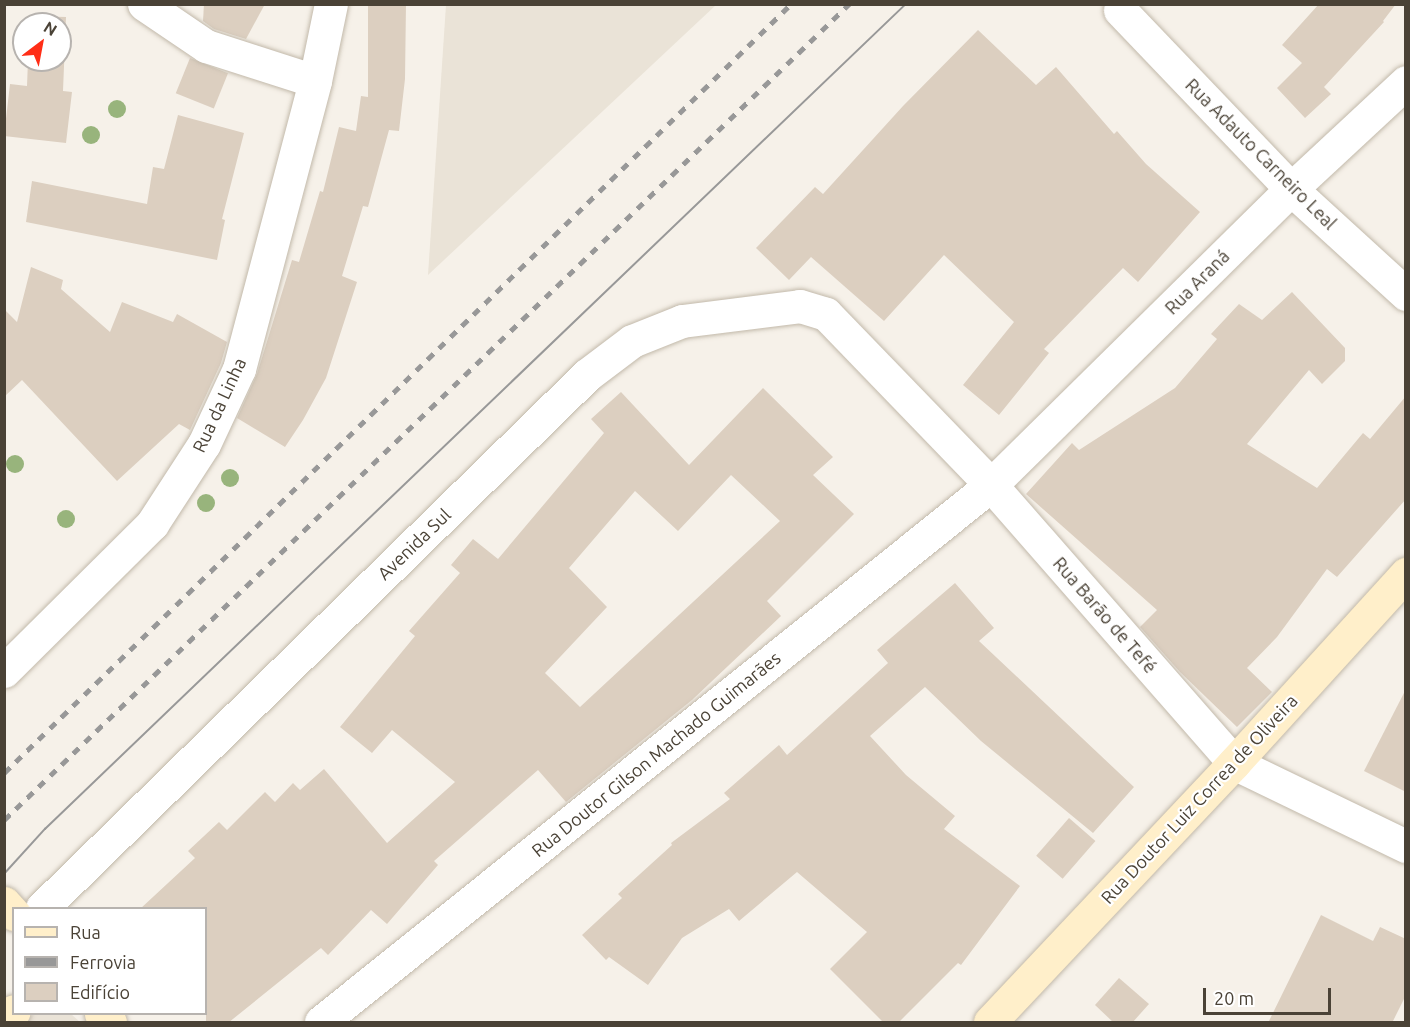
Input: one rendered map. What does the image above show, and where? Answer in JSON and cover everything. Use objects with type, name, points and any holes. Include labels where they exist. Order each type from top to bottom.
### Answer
[{"type":"street","points":[[144,4],[206,46],[315,81]]},
{"type":"street","name":"Rua da Linha","points":[[4,671],[152,524],[204,444],[239,369],[315,81],[331,4]]},
{"type":"street","name":"Rua Adauto Carneiro Leal","points":[[1120,10],[1292,189],[1406,294]]},
{"type":"street","name":"Rua Araná","points":[[991,485],[1292,189],[1406,82]]},
{"type":"street","name":"Avenida Sul","points":[[44,907],[587,375],[632,341],[682,321],[800,306],[826,314],[843,330]]},
{"type":"street","name":"Rua Barão de Tefé","points":[[843,330],[991,485],[1234,764],[1406,846]]},
{"type":"street","name":"Rua Doutor Gilson Machado Guimarães","points":[[321,1023],[991,485]]},
{"type":"street","name":"Rua Doutor Luiz Correa de Oliveira","points":[[990,1023],[1234,764],[1406,574]]},
{"type":"shaded area","points":[[446,5],[716,5],[428,275]]},
{"type":"shaded area","points":[[33,1015],[72,1015],[80,1022],[25,1022]]},
{"type":"building","points":[[204,4],[265,4],[246,39],[214,29],[203,21]]},
{"type":"building","points":[[368,4],[406,4],[405,79],[399,131],[389,130],[368,207],[363,206],[342,276],[357,282],[326,378],[285,447],[237,418],[257,374],[292,260],[299,262],[320,191],[323,192],[339,127],[356,131],[361,96],[368,97]]},
{"type":"building","points":[[1319,4],[1396,4],[1384,22],[1324,87],[1331,94],[1305,118],[1277,88],[1302,63],[1282,45]]},
{"type":"building","points":[[978,30],[1036,85],[1056,67],[1114,134],[1117,131],[1146,164],[1200,212],[1138,282],[1123,268],[1044,349],[1049,353],[999,415],[963,385],[1014,322],[944,255],[884,321],[811,257],[789,280],[756,248],[815,187],[823,194],[903,106]]},
{"type":"building","points":[[190,58],[228,73],[214,109],[176,93]]},
{"type":"building","points":[[28,72],[64,72],[63,91],[72,92],[66,143],[4,136],[10,84],[27,86]]},
{"type":"building","points":[[178,115],[244,133],[222,219],[225,220],[217,260],[26,222],[32,181],[147,204],[153,167],[164,169]]},
{"type":"building","points":[[31,267],[63,280],[61,289],[110,332],[122,302],[173,322],[177,314],[227,342],[221,363],[190,430],[179,424],[117,481],[22,380],[4,397],[4,309],[17,322]]},
{"type":"building","points":[[1292,292],[1345,348],[1345,361],[1322,384],[1309,370],[1247,444],[1317,488],[1363,433],[1370,439],[1406,396],[1406,499],[1337,577],[1327,569],[1277,637],[1247,668],[1272,692],[1237,727],[1180,672],[1140,627],[1157,610],[1026,494],[1072,443],[1079,450],[1175,388],[1217,339],[1211,334],[1239,304],[1262,320]]},
{"type":"building","points":[[763,388],[833,457],[813,475],[854,514],[767,601],[781,616],[692,700],[566,802],[538,770],[434,861],[438,865],[387,924],[371,910],[328,955],[321,948],[228,1023],[206,1023],[207,907],[142,907],[195,858],[188,851],[219,822],[227,830],[265,792],[275,802],[293,783],[300,790],[324,769],[387,843],[455,782],[392,730],[372,753],[340,727],[415,636],[409,631],[460,573],[451,565],[473,539],[498,559],[604,433],[591,419],[621,392],[689,465]],"holes":[[[731,475],[780,521],[580,707],[545,673],[607,607],[569,568],[635,491],[678,531]]]},
{"type":"building","points":[[955,583],[994,628],[979,641],[1134,787],[1093,833],[981,741],[925,687],[870,736],[906,775],[955,816],[944,829],[1020,886],[961,965],[958,963],[898,1023],[884,1023],[830,969],[867,932],[797,872],[739,921],[729,909],[682,938],[648,985],[609,957],[606,960],[582,935],[622,898],[618,894],[672,845],[671,843],[730,799],[724,793],[779,745],[787,755],[888,663],[877,650]]},
{"type":"building","points":[[1406,689],[1406,792],[1364,771]]},
{"type":"building","points":[[1069,818],[1095,841],[1063,879],[1036,856]]},
{"type":"building","points":[[1321,915],[1373,941],[1380,927],[1406,939],[1406,995],[1392,1023],[1268,1023]]},
{"type":"building","points":[[1119,978],[1149,1004],[1132,1023],[1114,1023],[1095,1005]]},
{"type":"tram line","points":[[4,874],[45,829],[906,4]]},
{"type":"railway","points":[[4,773],[791,4]]},
{"type":"railway","points":[[4,820],[849,4]]}]
